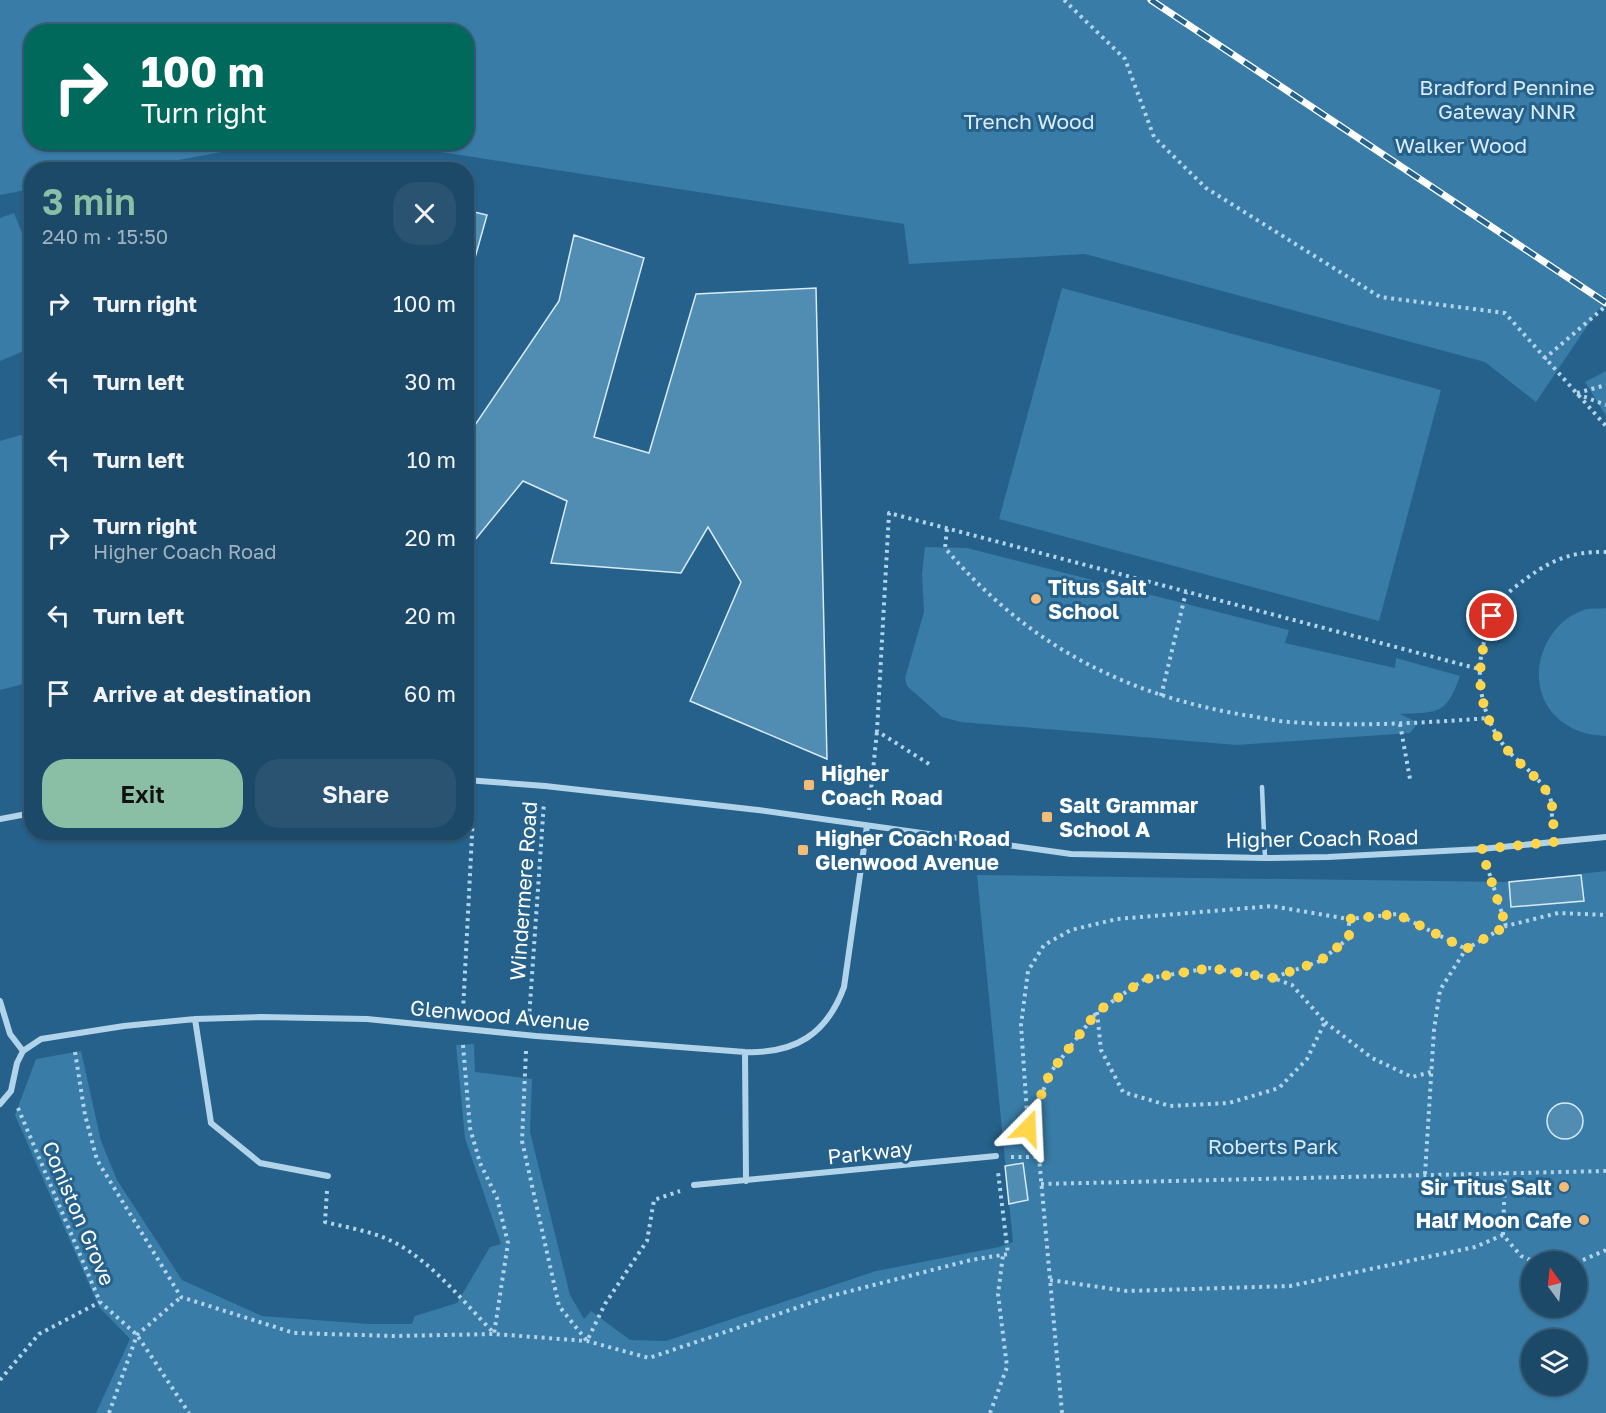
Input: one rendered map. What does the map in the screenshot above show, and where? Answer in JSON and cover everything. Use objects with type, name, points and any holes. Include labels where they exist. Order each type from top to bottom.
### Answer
[{"type":"street","name":"Higher Coach Road","points":[[475,780],[758,810],[1071,854],[1265,858],[1481,849],[1606,837]]},
{"type":"street","points":[[0,819],[24,814]]},
{"type":"street","name":"Glenwood Avenue","points":[[23,1051],[41,1039],[72,1033],[195,1019],[261,1017],[367,1019],[745,1052],[765,1053],[784,1049],[818,1030],[838,1003],[844,987],[867,826]]},
{"type":"street","points":[[0,1001],[10,1034],[23,1051],[17,1063],[10,1091],[0,1104]]},
{"type":"street","points":[[195,1019],[211,1123],[260,1163],[328,1176]]},
{"type":"street","points":[[745,1052],[746,1180]]},
{"type":"street","name":"Parkway","points":[[694,1185],[996,1156]]},
{"type":"lane","points":[[1262,787],[1265,858]]},
{"type":"path","points":[[1064,0],[1125,59],[1154,137],[1206,188],[1380,297],[1505,313],[1606,426]]},
{"type":"path","points":[[1544,359],[1606,306]]},
{"type":"path","points":[[1576,393],[1606,385]]},
{"type":"path","points":[[1576,393],[1606,405]]},
{"type":"path","points":[[867,826],[877,732],[889,513],[1479,669]]},
{"type":"path","points":[[947,529],[945,548],[970,578],[1011,614],[1058,647],[1108,676],[1161,696],[1196,707],[1288,722],[1400,724],[1489,718]]},
{"type":"path","points":[[1554,842],[1551,800],[1528,769],[1509,752],[1489,718],[1480,697],[1479,669],[1482,644],[1492,616],[1508,593],[1553,560],[1585,551],[1606,552]]},
{"type":"path","points":[[1161,696],[1186,592]]},
{"type":"path","points":[[1400,724],[1410,779]]},
{"type":"path","points":[[877,732],[929,764]]},
{"type":"path","points":[[474,799],[475,780]]},
{"type":"path","name":"Windermere Road","points":[[545,786],[522,1106],[522,1141],[559,1306],[587,1341]]},
{"type":"path","points":[[472,840],[462,1028],[470,1128],[480,1163],[496,1198],[508,1243],[494,1334]]},
{"type":"path","points":[[1481,849],[1506,926]]},
{"type":"path","points":[[1062,1413],[1039,1157],[1028,1128],[1021,1025],[1028,971],[1044,945],[1071,930],[1117,919],[1272,906],[1349,919],[1397,914],[1466,949]]},
{"type":"path","points":[[1425,1174],[1434,1029],[1440,990],[1466,949],[1506,926],[1558,913],[1606,915]]},
{"type":"path","points":[[1272,978],[1320,961],[1349,938],[1349,919]]},
{"type":"path","points":[[1028,1128],[1050,1073],[1097,1012],[1145,979],[1210,968],[1272,978],[1292,985],[1325,1022],[1372,1058],[1412,1077],[1431,1072]]},
{"type":"path","points":[[1097,1012],[1101,1050],[1122,1092],[1170,1106],[1229,1103],[1279,1088],[1307,1059],[1325,1022]]},
{"type":"path","points":[[72,1033],[85,1115],[97,1160],[181,1297],[294,1333],[394,1336],[494,1334],[587,1341],[649,1358],[831,1296],[971,1260],[1008,1254],[996,1156],[1039,1157]]},
{"type":"path","name":"Coniston Grove","points":[[10,1091],[100,1302],[137,1335],[189,1413]]},
{"type":"path","points":[[1041,1184],[1606,1171]]},
{"type":"path","points":[[1505,1172],[1503,1235],[1521,1256]]},
{"type":"path","points":[[328,1176],[325,1222],[376,1234],[402,1247],[426,1264],[494,1334]]},
{"type":"path","points":[[587,1341],[605,1304],[647,1241],[654,1200],[694,1185]]},
{"type":"path","points":[[1050,1280],[1127,1291],[1290,1286],[1475,1247],[1503,1235]]},
{"type":"path","points":[[1587,1258],[1606,1250]]},
{"type":"path","points":[[990,1413],[1007,1367],[998,1294],[1003,1256]]},
{"type":"path","points":[[109,1413],[137,1335],[181,1297]]},
{"type":"path","points":[[0,1380],[39,1334],[100,1302]]},
{"type":"green space","name":"Trench Wood","points":[[0,0],[1606,0],[1606,306],[1598,310],[1536,402],[1485,362],[1085,254],[909,264],[904,224],[428,150],[474,150],[474,24],[24,24],[24,150],[233,150],[168,162],[24,162],[24,190],[0,195]]},
{"type":"green space","points":[[14,213],[24,238],[24,351],[0,361],[0,218]]},
{"type":"green space","points":[[1062,288],[1441,390],[1379,621],[999,519]]},
{"type":"green space","points":[[1606,371],[1606,416],[1585,382]]},
{"type":"green space","points":[[24,434],[24,684],[0,690],[0,441]]},
{"type":"green space","points":[[925,547],[967,548],[1289,630],[1285,643],[1395,668],[1396,658],[1460,676],[1450,698],[1439,709],[1424,713],[1400,714],[1418,723],[1410,733],[1237,745],[961,722],[942,717],[907,686],[905,678],[924,612],[922,573]]},
{"type":"green space","points":[[1606,608],[1606,736],[1585,733],[1567,725],[1552,712],[1543,697],[1539,679],[1540,661],[1546,644],[1556,629],[1570,617],[1587,609]]},
{"type":"green space","name":"Roberts Park","points":[[1606,871],[1606,1413],[96,1413],[130,1339],[99,1307],[15,1115],[36,1059],[81,1051],[101,1141],[117,1180],[182,1280],[262,1316],[369,1324],[412,1324],[415,1316],[457,1303],[490,1247],[501,1244],[465,1138],[456,1045],[474,1044],[475,1072],[532,1079],[530,1132],[570,1295],[584,1319],[591,1311],[630,1340],[666,1341],[876,1271],[999,1247],[1013,1242],[977,875],[1509,882]]},
{"type":"building","points":[[474,212],[487,215],[474,261]]},
{"type":"building","points":[[574,235],[644,258],[594,437],[649,453],[696,294],[816,288],[827,759],[690,701],[741,582],[708,527],[681,573],[551,563],[567,501],[523,481],[474,541],[474,427],[559,301]]},
{"type":"building","points":[[1581,875],[1584,901],[1511,907],[1509,882]]},
{"type":"building","points":[[1565,1103],[1578,1108],[1583,1121],[1578,1134],[1565,1139],[1552,1134],[1547,1121],[1552,1108]]},
{"type":"building","points":[[1023,1163],[1028,1200],[1009,1204],[1005,1166]]},
{"type":"railway","points":[[1151,0],[1606,303]]},
{"type":"place","name":"Titus Salt School","points":[[1036,599]]},
{"type":"place","name":"Higher Coach Road","points":[[809,785]]},
{"type":"place","name":"Salt Grammar School A","points":[[1047,817]]},
{"type":"place","name":"Higher Coach Road Glenwood Avenue","points":[[803,850]]},
{"type":"place","name":"Sir Titus Salt","points":[[1564,1187]]},
{"type":"place","name":"Half Moon Cafe","points":[[1584,1220]]},
{"type":"route","points":[[1028,1128],[1050,1073],[1097,1012],[1145,979],[1210,968],[1272,978],[1320,961],[1349,938],[1349,919],[1397,914],[1466,949],[1506,926],[1481,849],[1554,842],[1551,800],[1528,769],[1509,752],[1489,718],[1480,697],[1479,669],[1482,644],[1492,616]]},
{"type":"park label","name":"Bradford Pennine Gateway NNR","points":[[1507,99]]},
{"type":"park label","name":"Walker Wood","points":[[1461,145]]}]
